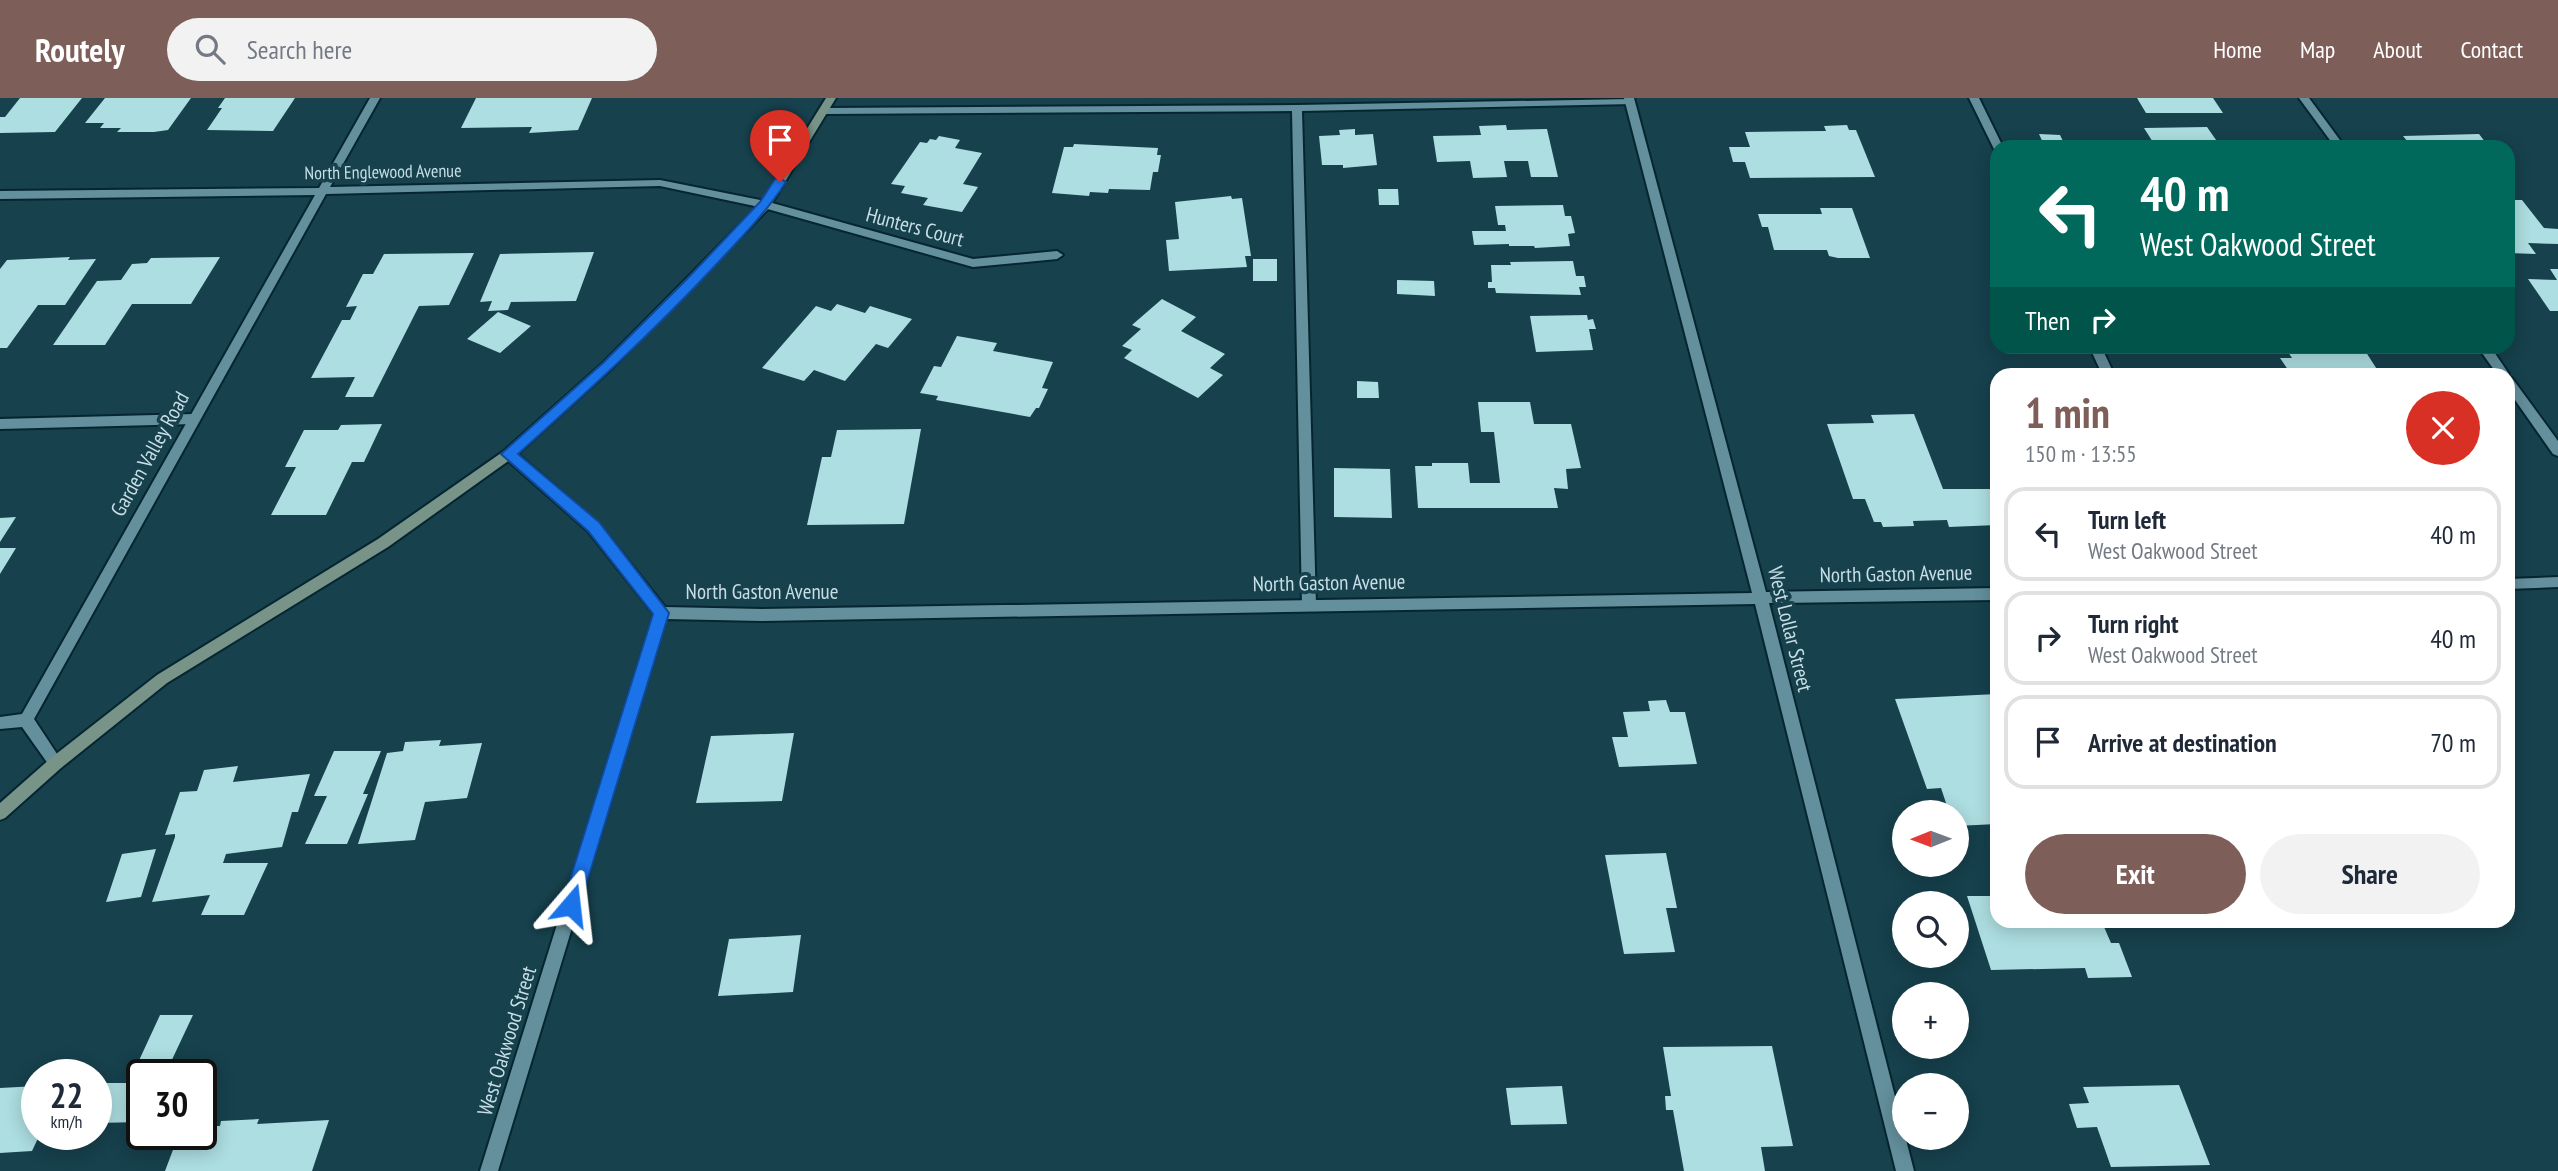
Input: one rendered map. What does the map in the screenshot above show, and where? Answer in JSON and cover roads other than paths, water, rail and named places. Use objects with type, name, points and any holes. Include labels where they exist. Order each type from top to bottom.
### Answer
[{"type":"street","name":"Garden Valley Road","points":[[26,720],[375,98]]},
{"type":"street","points":[[0,813],[56,763],[162,679],[383,543],[509,454],[607,366],[765,205],[831,98]]},
{"type":"street","points":[[1974,98],[1995,140]]},
{"type":"street","points":[[2304,98],[2335,140]]},
{"type":"street","points":[[825,111],[1297,108],[1630,100]]},
{"type":"street","name":"West Lollar Street","points":[[1630,100],[1760,597],[1905,1171]]},
{"type":"street","points":[[1297,108],[1309,604]]},
{"type":"street","name":"North Englewood Avenue","points":[[0,195],[660,183],[765,205]]},
{"type":"street","name":"Hunters Court","points":[[765,205],[973,263],[1057,255]]},
{"type":"street","points":[[2515,391],[2558,451]]},
{"type":"street","points":[[0,424],[194,419]]},
{"type":"street","points":[[509,454],[593,527],[661,613]]},
{"type":"street","points":[[2515,583],[2558,582]]},
{"type":"street","name":"North Gaston Avenue","points":[[661,613],[790,614],[1990,594]]},
{"type":"street","name":"West Oakwood Street","points":[[489,1171],[661,613]]},
{"type":"street","points":[[0,723],[26,720],[56,763]]}]
